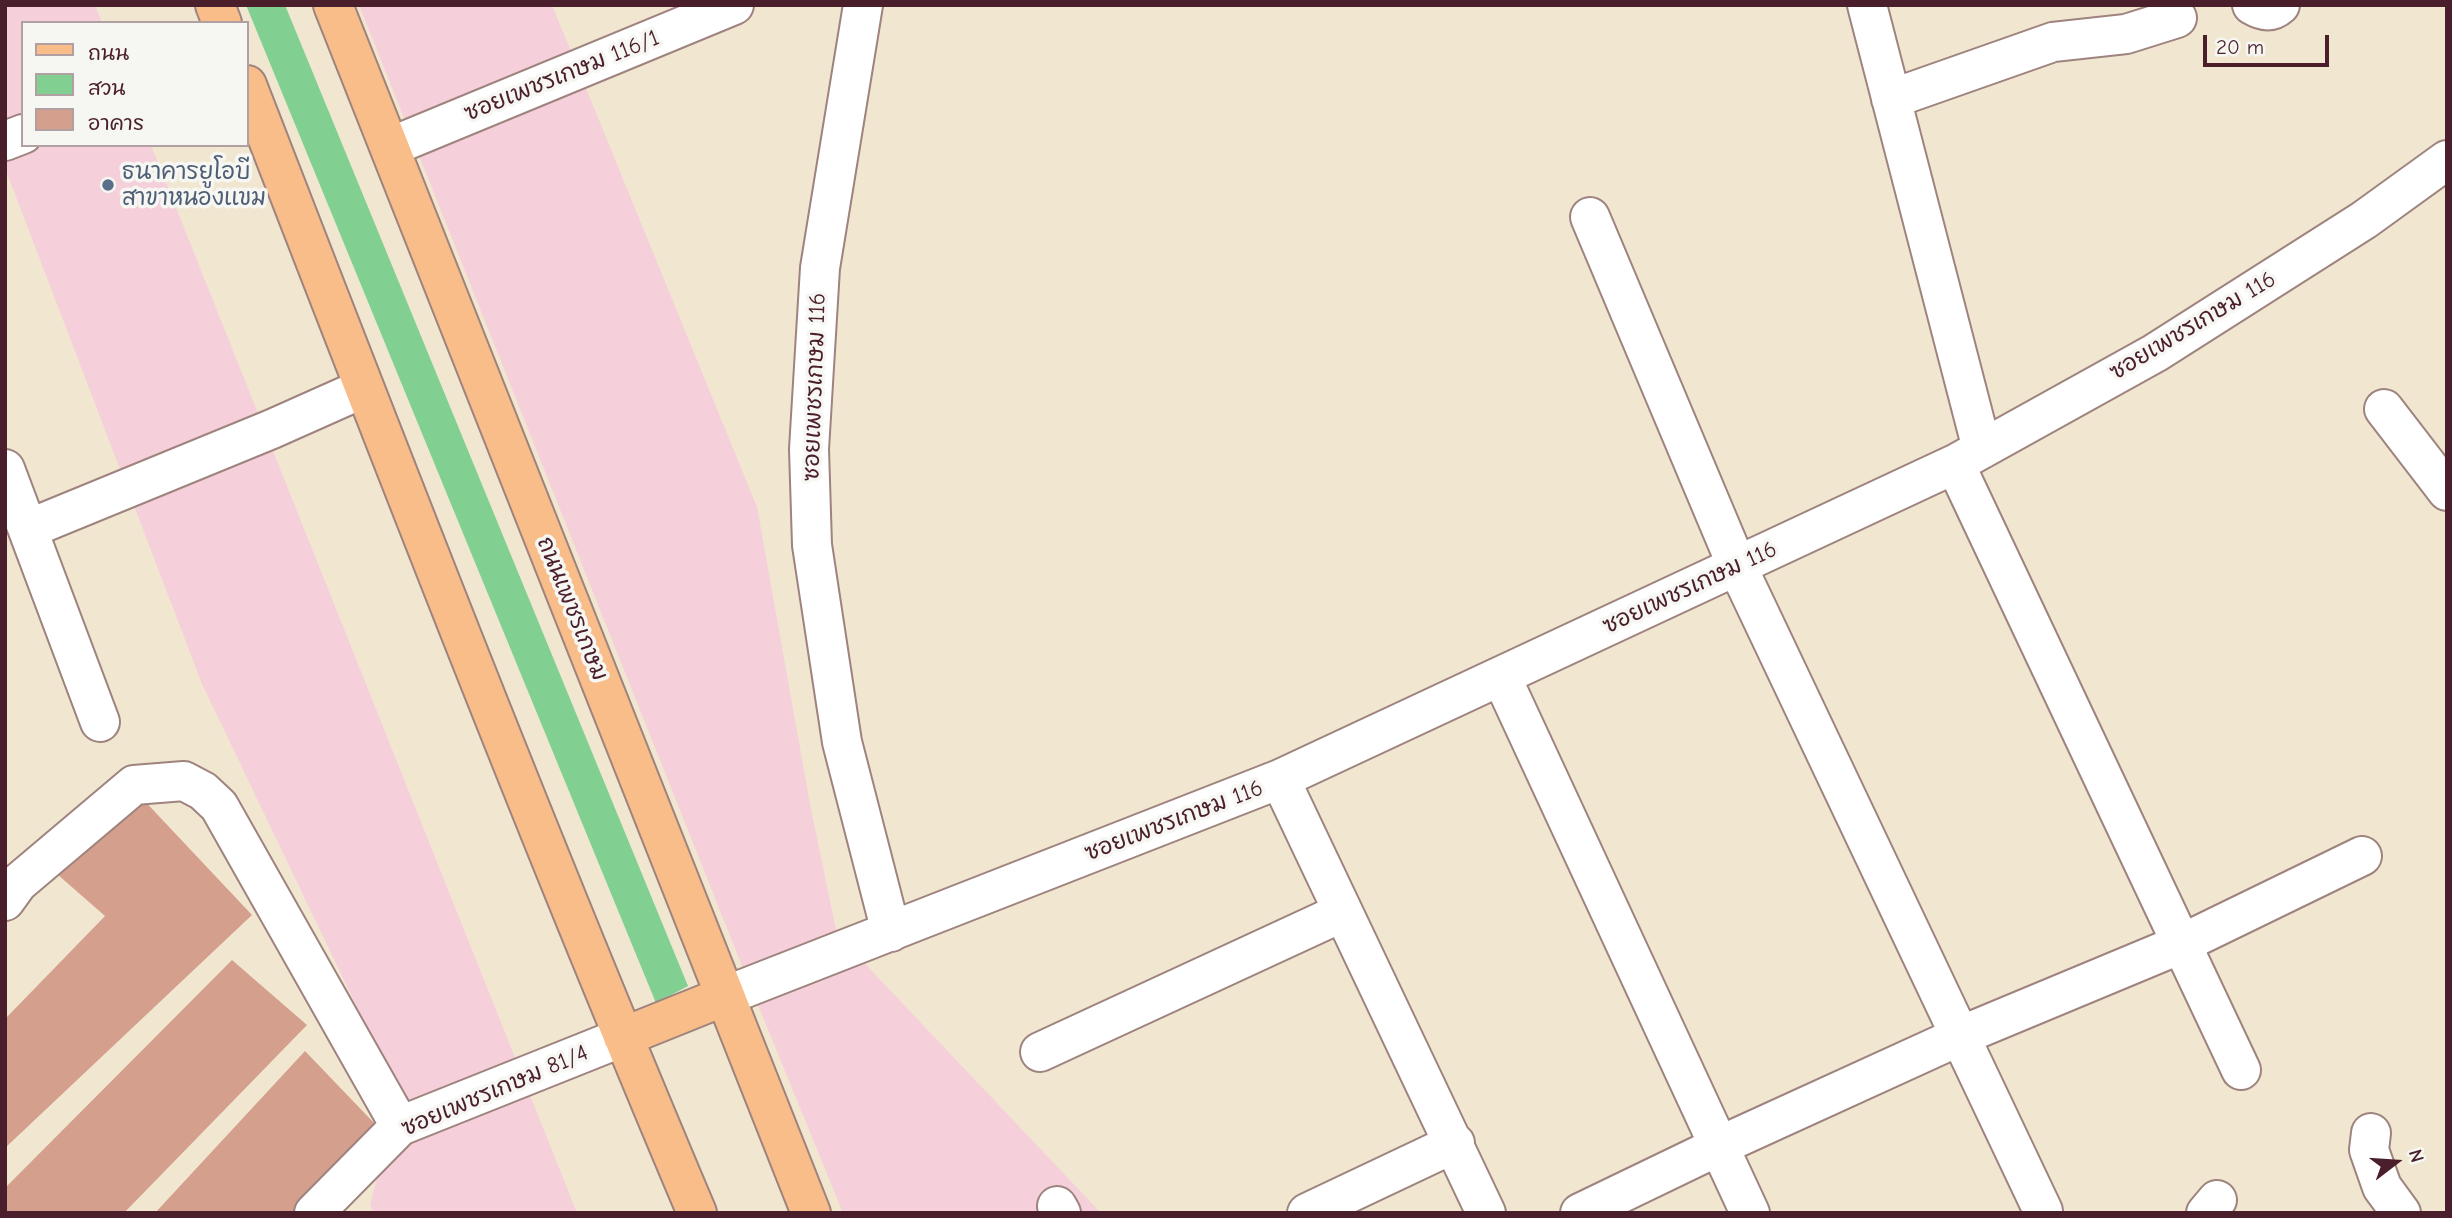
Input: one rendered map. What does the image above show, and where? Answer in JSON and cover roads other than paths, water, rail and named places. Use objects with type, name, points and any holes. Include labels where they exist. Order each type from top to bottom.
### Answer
[{"type":"main road","name":"ถนนเพชรเกษม","points":[[334,5],[811,1213]]},
{"type":"main road","points":[[248,88],[364,388],[623,1037],[697,1213]]},
{"type":"main road","points":[[623,1037],[726,996]]},
{"type":"street","name":"ซอยเพชรเกษม 116/1","points":[[390,147],[734,5]]},
{"type":"street","name":"ซอยเพชรเกษม 116","points":[[863,5],[820,268],[809,449],[812,531],[842,742],[891,932]]},
{"type":"street","points":[[1867,5],[1891,99],[1969,456],[2181,944],[2241,1070]]},
{"type":"street","points":[[2252,5],[2264,11],[2280,5]]},
{"type":"street","points":[[1891,99],[2053,42],[2126,34],[2177,18]]},
{"type":"street","name":"ซอยเพชรเกษม 116","points":[[726,996],[1280,779],[1969,456],[2155,352],[2364,220],[2447,160]]},
{"type":"street","points":[[1590,217],[1737,566],[2043,1211]]},
{"type":"street","points":[[28,529],[272,429],[364,388]]},
{"type":"street","points":[[2384,410],[2447,491]]},
{"type":"street","points":[[5,469],[100,722]]},
{"type":"street","points":[[1501,676],[1750,1213]]},
{"type":"street","points":[[1280,779],[1486,1213]]},
{"type":"street","points":[[5,901],[18,883],[134,785],[184,781],[219,806],[400,1126]]},
{"type":"street","points":[[1580,1213],[1960,1036],[2181,944],[2362,856]]},
{"type":"street","points":[[1040,1052],[1343,912]]},
{"type":"street","name":"ซอยเพชรเกษม 81/4","points":[[314,1213],[400,1126],[623,1037]]},
{"type":"street","points":[[2371,1133],[2369,1150],[2382,1187],[2401,1213]]},
{"type":"street","points":[[1307,1213],[1455,1143]]},
{"type":"place","name":"ธนาคารยูโอบี สาขาหนองแขม","points":[[108,185]]}]
